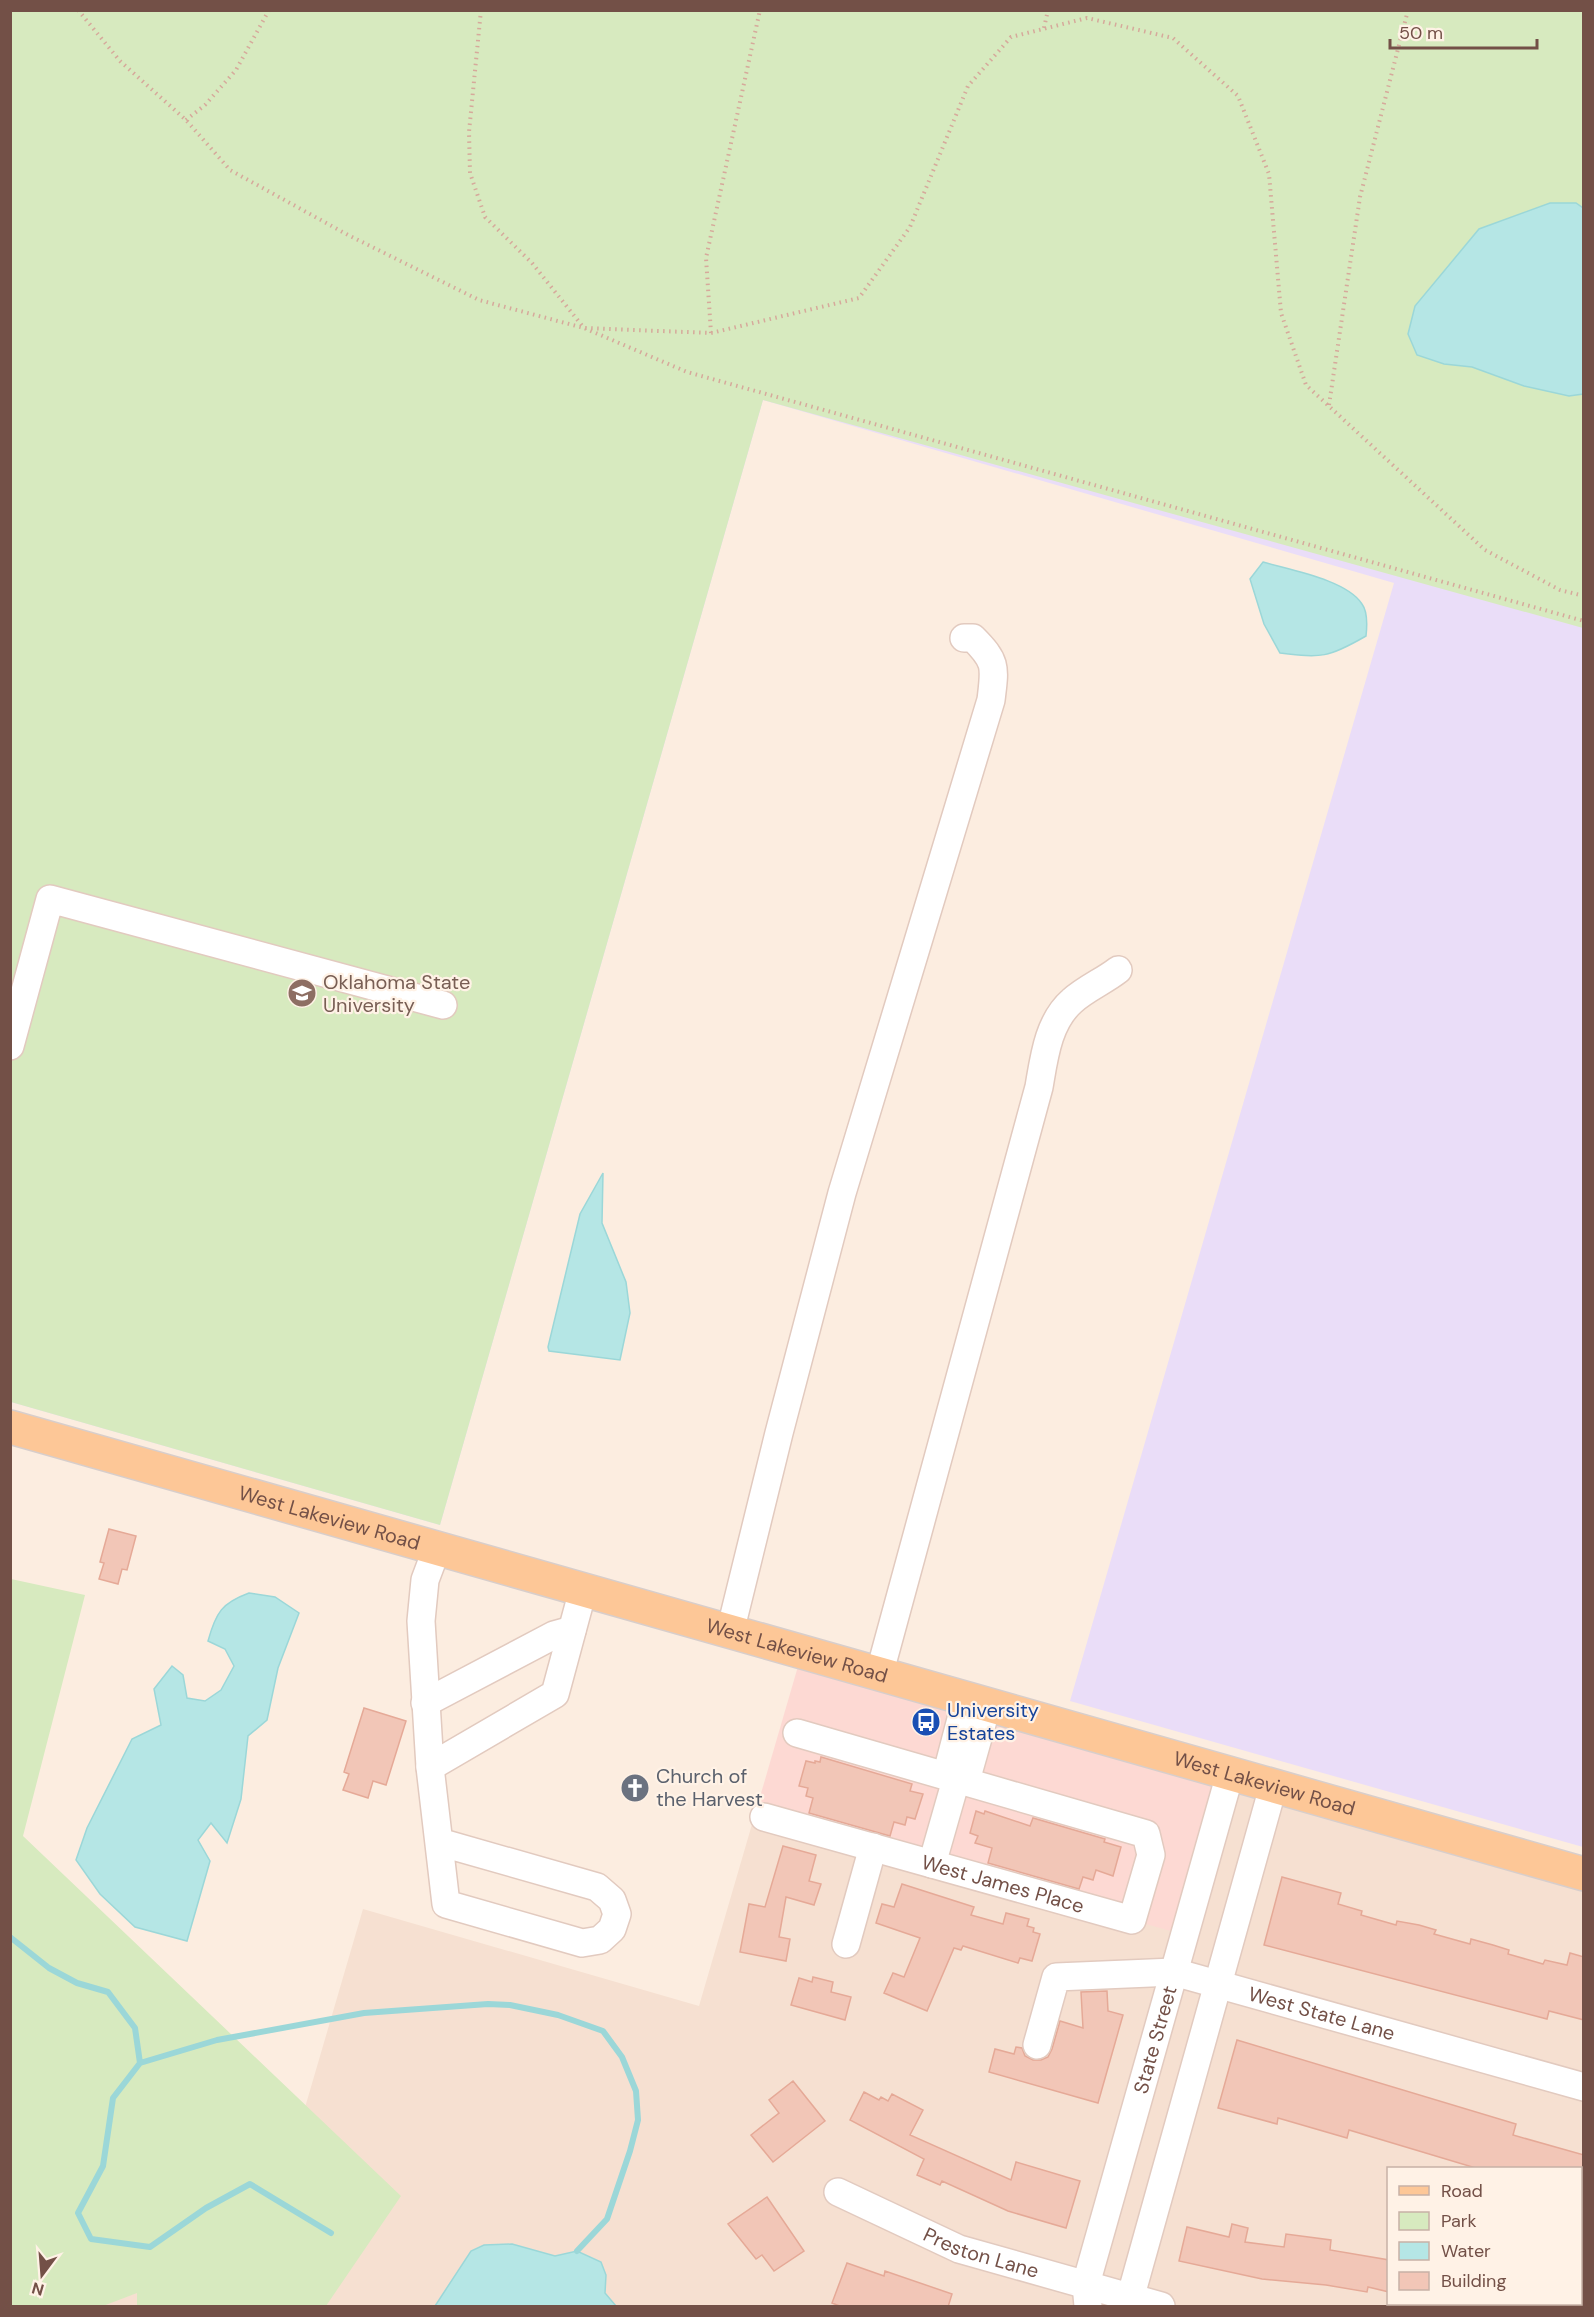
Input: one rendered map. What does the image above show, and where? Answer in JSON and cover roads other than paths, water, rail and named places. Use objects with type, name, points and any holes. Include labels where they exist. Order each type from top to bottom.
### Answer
[{"type":"main road","name":"West Lakeview Road","points":[[10,1427],[1584,1874]]},
{"type":"street","points":[[730,1632],[842,1193],[990,700],[995,670],[989,654],[974,638],[964,638]]},
{"type":"street","points":[[10,1046],[50,899],[443,1005]]},
{"type":"street","points":[[879,1675],[1039,1087],[1046,1048],[1058,1018],[1072,1001],[1118,970]]},
{"type":"street","points":[[436,1548],[425,1580],[420,1621],[430,1767],[446,1904],[582,1943],[600,1940],[612,1929],[616,1914],[612,1900],[597,1887],[439,1842]]},
{"type":"street","points":[[430,1767],[555,1694],[583,1590]]},
{"type":"street","points":[[425,1703],[554,1635],[572,1630]]},
{"type":"street","points":[[932,1864],[956,1780],[949,1765],[976,1703]]},
{"type":"street","points":[[796,1733],[956,1780]]},
{"type":"street","name":"State Street","points":[[1087,2295],[1230,1774]]},
{"type":"street","name":"West James Place","points":[[764,1817],[1132,1920],[1151,1855],[1146,1834],[956,1780]]},
{"type":"street","points":[[1129,2302],[1273,1787]]},
{"type":"street","points":[[846,1944],[873,1847]]},
{"type":"street","name":"West State Lane","points":[[1037,2045],[1056,1977],[1174,1972],[1584,2087]]},
{"type":"street","name":"Preston Lane","points":[[838,2192],[959,2249],[1087,2295],[1161,2307]]},
{"type":"water","points":[[1550,203],[1576,203],[1583,208],[1583,394],[1569,396],[1524,386],[1472,367],[1444,364],[1417,355],[1408,334],[1415,306],[1479,229]]},
{"type":"water","points":[[1263,562],[1317,577],[1344,588],[1362,604],[1367,624],[1366,636],[1342,649],[1324,655],[1306,656],[1280,653],[1264,624],[1250,579]]},
{"type":"water","points":[[603,1173],[602,1223],[626,1282],[630,1313],[620,1360],[549,1351],[548,1347],[580,1214]]},
{"type":"water","points":[[249,1593],[275,1597],[299,1613],[278,1668],[267,1720],[248,1736],[241,1799],[227,1843],[211,1823],[198,1840],[210,1861],[187,1941],[135,1927],[100,1894],[76,1860],[87,1828],[132,1739],[161,1725],[154,1689],[172,1666],[183,1675],[187,1698],[205,1701],[221,1690],[234,1666],[225,1649],[208,1641],[221,1610],[232,1601]]},
{"type":"water","points":[[512,2244],[555,2256],[577,2251],[601,2262],[606,2275],[605,2293],[616,2306],[435,2306],[471,2251],[484,2245]]},
{"type":"waterway","points":[[10,1937],[49,1968],[77,1983],[108,1992],[135,2028],[140,2063]]},
{"type":"waterway","points":[[331,2233],[250,2184],[206,2208],[150,2247],[91,2239],[78,2213],[103,2166],[113,2098],[140,2063],[217,2040],[364,2013],[488,2004],[510,2005],[558,2015],[603,2031],[622,2057],[636,2091],[638,2120],[607,2219],[577,2251]]},
{"type":"place","name":"Oklahoma State University","points":[[302,993]]},
{"type":"place","name":"University Estates","points":[[926,1722]]},
{"type":"place","name":"Church of the Harvest","points":[[635,1788]]}]
